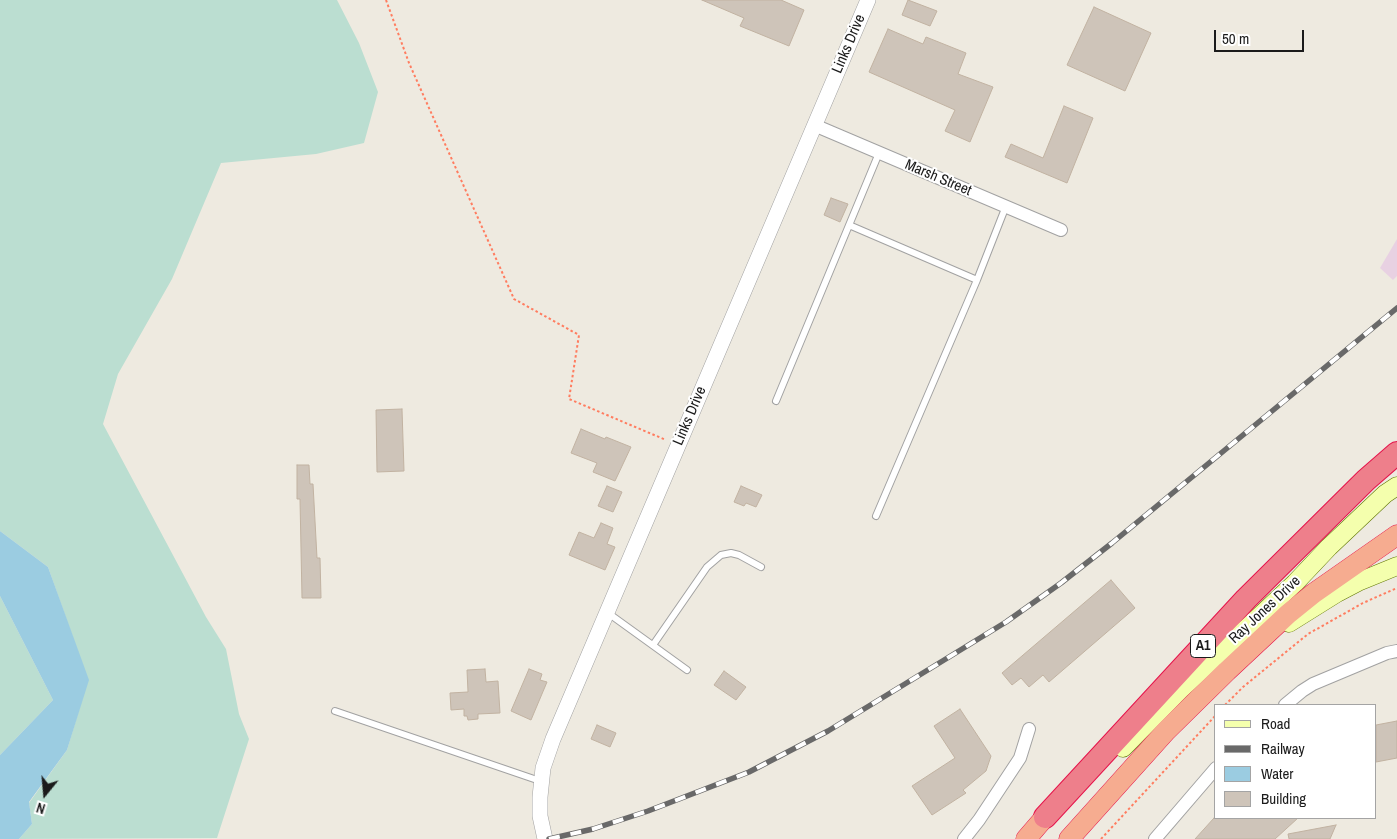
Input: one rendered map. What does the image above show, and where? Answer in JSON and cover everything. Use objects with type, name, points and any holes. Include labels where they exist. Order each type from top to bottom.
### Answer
[{"type":"highway","name":"A1","points":[[1045,818],[1246,599],[1366,480],[1397,453]]},
{"type":"highway","name":"Ray Jones Drive","points":[[1069,839],[1172,725],[1288,614],[1314,593],[1397,535]]},
{"type":"highway","name":"Ray Jones Drive","points":[[1026,839],[1045,818]]},
{"type":"main road","name":"Ray Jones Drive","points":[[1045,818],[1107,763],[1180,690],[1295,583],[1385,494],[1397,486]]},
{"type":"main road","name":"Ray Jones Drive","points":[[1261,641],[1337,593],[1397,566]]},
{"type":"street","name":"Links Drive","points":[[545,839],[540,816],[541,782],[543,768],[552,739],[868,0]]},
{"type":"street","name":"Marsh Street","points":[[814,125],[1061,230]]},
{"type":"street","points":[[1286,704],[1313,684],[1387,653],[1397,651]]},
{"type":"street","points":[[964,839],[979,820],[1020,758],[1029,729]]},
{"type":"street","points":[[1155,839],[1214,770]]},
{"type":"lane","points":[[776,401],[879,153]]},
{"type":"lane","points":[[876,516],[977,280],[1006,206]]},
{"type":"lane","points":[[849,226],[977,280]]},
{"type":"lane","points":[[653,645],[707,567],[721,555],[731,553],[739,555],[761,567]]},
{"type":"lane","points":[[607,612],[687,670]]},
{"type":"lane","points":[[334,711],[541,782]]},
{"type":"path","points":[[386,0],[409,63],[514,299],[579,335],[569,399],[678,446]]},
{"type":"path","points":[[1226,704],[1243,687],[1308,634],[1363,603],[1397,588]]},
{"type":"path","points":[[1101,839],[1214,717]]},
{"type":"shaded area","points":[[1397,239],[1397,276],[1393,280],[1380,268]]},
{"type":"green space","points":[[0,0],[337,0],[359,43],[378,92],[364,143],[316,154],[221,163],[172,279],[118,374],[103,424],[206,617],[226,649],[239,714],[249,739],[217,838],[19,839],[32,824],[29,803],[67,750],[88,680],[48,567],[0,531]]},
{"type":"green space","points":[[0,596],[53,700],[0,755]]},
{"type":"water","points":[[0,531],[48,567],[89,680],[67,750],[29,802],[32,824],[19,839],[0,839],[0,755],[53,700],[0,596]]},
{"type":"building","points":[[702,0],[781,0],[804,10],[789,46],[740,26],[744,18]]},
{"type":"building","points":[[908,0],[937,11],[930,26],[902,15]]},
{"type":"building","points":[[1094,7],[1151,33],[1125,91],[1067,65]]},
{"type":"building","points":[[888,29],[923,44],[926,37],[966,53],[958,74],[993,87],[970,142],[945,131],[955,110],[869,72]]},
{"type":"building","points":[[1064,106],[1093,118],[1067,183],[1005,157],[1011,144],[1043,158]]},
{"type":"building","points":[[831,198],[848,204],[840,222],[824,215]]},
{"type":"building","points":[[402,409],[404,471],[377,472],[376,410]]},
{"type":"building","points":[[581,429],[631,447],[615,481],[593,472],[597,463],[571,453]]},
{"type":"building","points":[[297,465],[309,465],[310,484],[313,484],[317,558],[320,558],[321,598],[302,598],[300,499],[297,499]]},
{"type":"building","points":[[607,486],[622,492],[613,512],[598,506]]},
{"type":"building","points":[[741,486],[762,495],[756,507],[746,503],[744,506],[734,502]]},
{"type":"building","points":[[601,523],[613,528],[607,544],[615,547],[605,570],[569,555],[579,532],[594,538]]},
{"type":"building","points":[[1111,580],[1135,608],[1049,682],[1043,675],[1029,687],[1021,678],[1012,685],[1002,673]]},
{"type":"building","points":[[485,669],[486,682],[498,681],[500,713],[478,714],[478,719],[468,720],[467,716],[464,716],[464,709],[451,710],[450,693],[468,692],[467,670]]},
{"type":"building","points":[[529,669],[542,674],[540,680],[547,682],[531,720],[511,711]]},
{"type":"building","points":[[724,671],[746,687],[736,700],[714,685]]},
{"type":"building","points":[[960,709],[991,756],[986,771],[963,790],[966,793],[932,815],[912,786],[955,758],[934,726]]},
{"type":"building","points":[[1397,721],[1397,758],[1377,762],[1377,725]]},
{"type":"building","points":[[597,725],[616,733],[610,747],[591,739]]},
{"type":"building","points":[[1214,818],[1297,819],[1275,839],[1195,839]]},
{"type":"building","points":[[1336,825],[1330,839],[1289,839],[1288,834]]},
{"type":"railway","points":[[549,839],[593,829],[648,811],[749,772],[828,731],[1006,622],[1061,583],[1112,543],[1397,308]]}]
